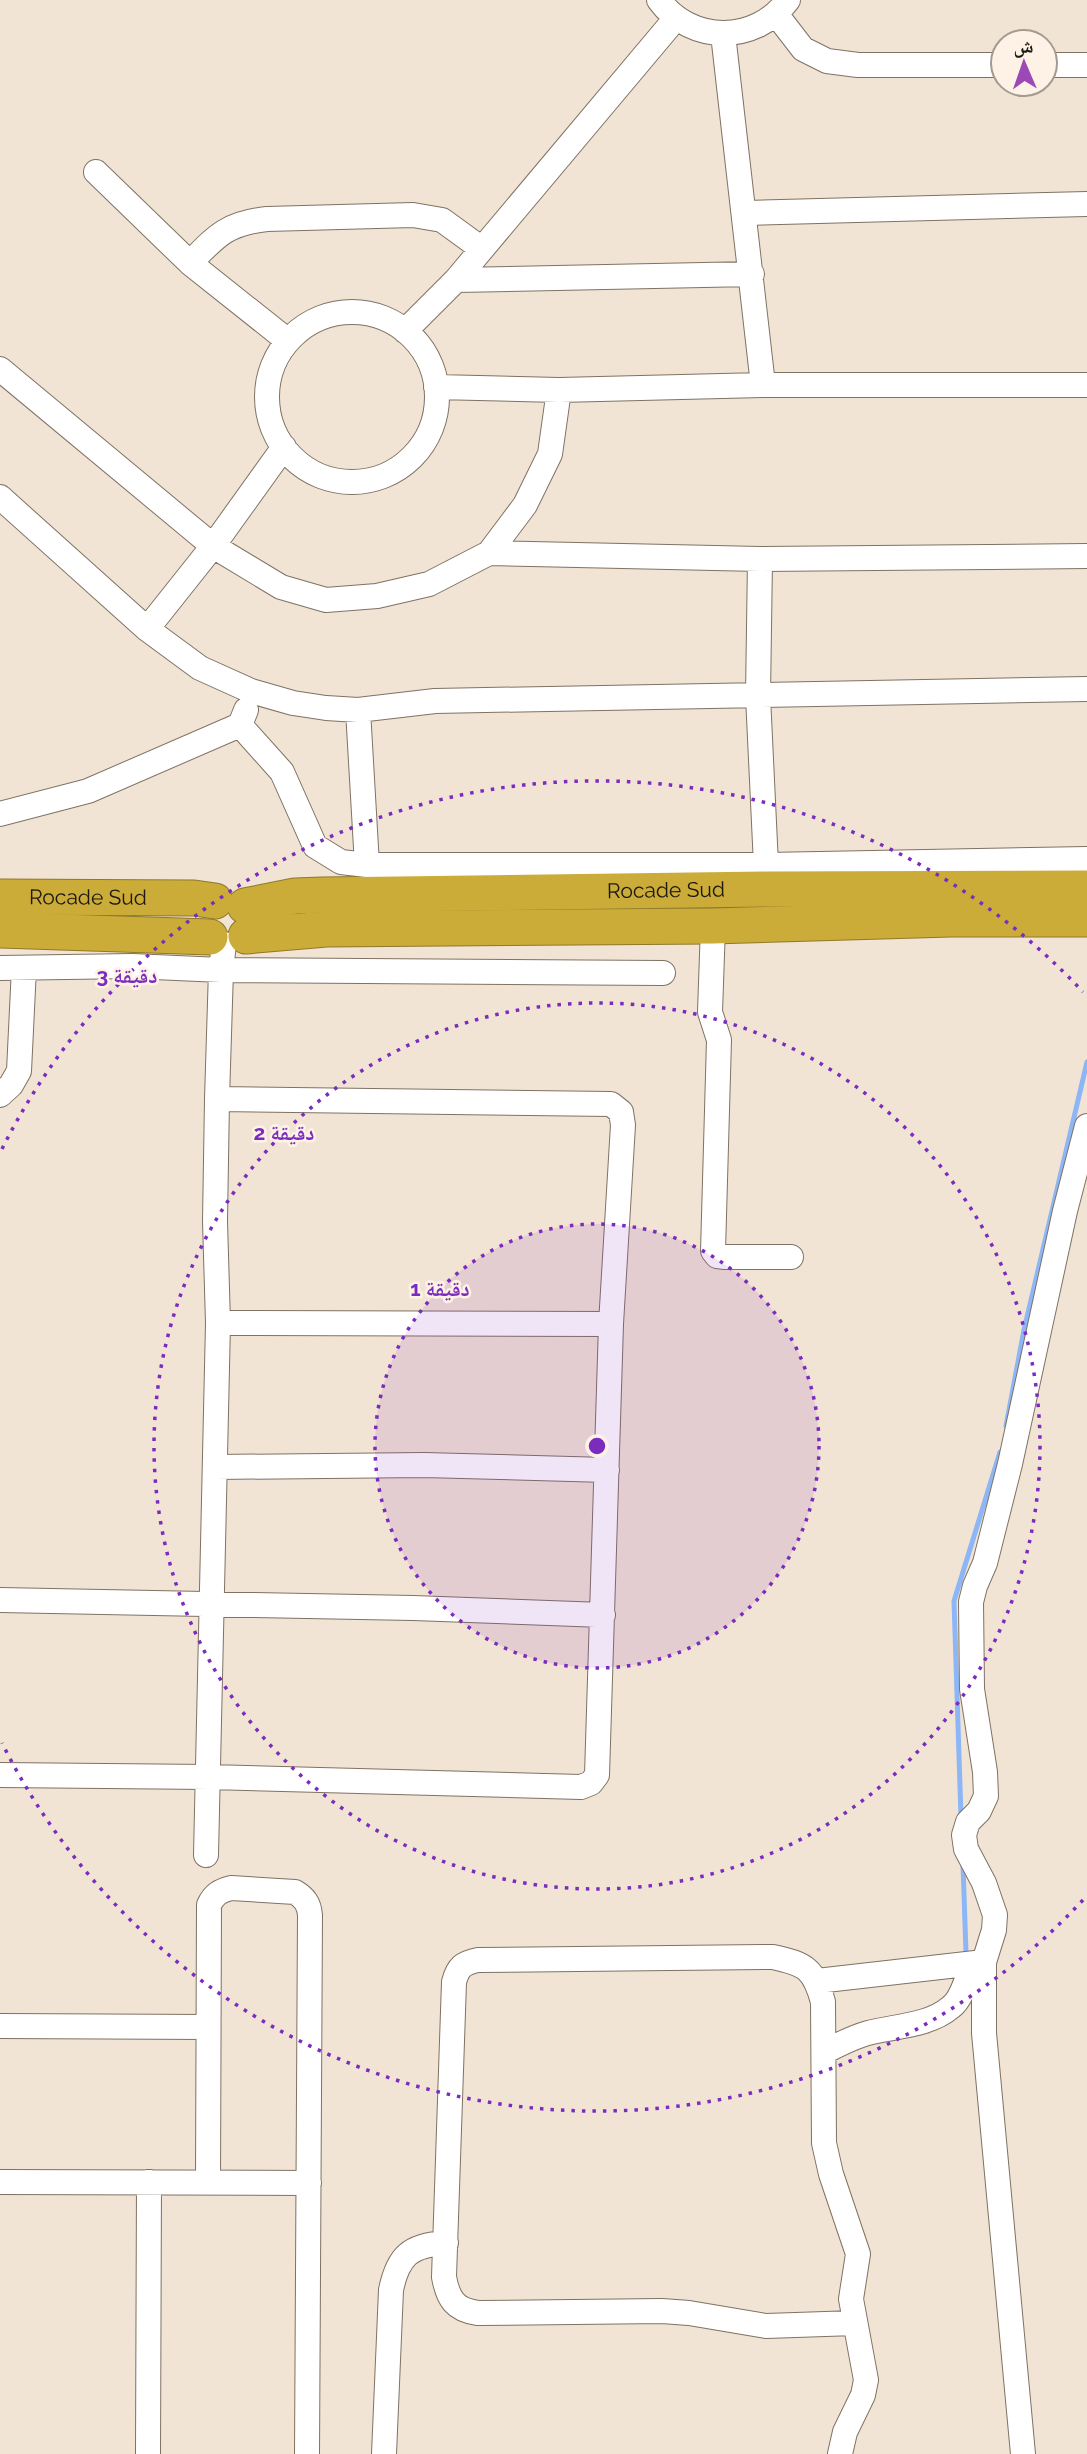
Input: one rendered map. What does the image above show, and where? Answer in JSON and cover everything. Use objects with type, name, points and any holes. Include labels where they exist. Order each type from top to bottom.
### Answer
[{"type":"highway","name":"Rocade Sud","points":[[227,932],[295,896],[765,889],[1087,888]]},
{"type":"highway","name":"Rocade Sud","points":[[0,897],[194,898],[227,932]]},
{"type":"highway","name":"Rocade Sud","points":[[0,930],[195,934],[326,929],[1087,919]]},
{"type":"street","points":[[405,331],[456,280],[482,249],[667,9],[703,31],[723,34],[757,27],[782,7],[803,49],[827,61],[859,65],[989,65]]},
{"type":"street","points":[[723,34],[763,385]]},
{"type":"street","points":[[1059,65],[1087,65]]},
{"type":"street","points":[[96,172],[191,263],[288,341]]},
{"type":"street","points":[[745,213],[1087,204]]},
{"type":"street","points":[[191,263],[216,236],[245,221],[267,219],[413,215],[442,220],[482,249]]},
{"type":"street","points":[[456,280],[752,274]]},
{"type":"street","points":[[340,313],[379,317],[405,331],[428,360],[436,387],[435,415],[424,442],[404,464],[379,477],[350,481],[331,479],[304,467],[284,447],[273,429],[267,398],[272,368],[288,341],[311,323],[340,313]]},
{"type":"street","points":[[0,369],[213,545],[281,587],[327,600],[377,596],[429,584],[489,553],[524,505],[550,454],[559,390]]},
{"type":"street","points":[[436,387],[559,390],[763,385],[1087,385]]},
{"type":"street","points":[[147,629],[213,545],[284,447]]},
{"type":"street","points":[[0,498],[147,629],[200,668],[251,691],[293,703],[358,710],[435,701],[1087,689]]},
{"type":"street","points":[[489,553],[760,559],[1087,556]]},
{"type":"street","points":[[760,559],[758,696],[766,865]]},
{"type":"street","points":[[0,814],[88,791],[240,725],[251,691]]},
{"type":"street","points":[[358,710],[367,865]]},
{"type":"street","points":[[240,725],[282,772],[315,846],[341,862],[367,865],[766,865],[1087,859]]},
{"type":"street","points":[[713,926],[710,1012],[719,1040],[713,1251],[718,1256],[725,1257],[791,1257]]},
{"type":"street","points":[[206,1855],[216,1467],[217,1100],[227,932]]},
{"type":"street","points":[[0,1094],[11,1085],[19,1071],[12,968],[132,966],[227,932],[663,973]]},
{"type":"street","points":[[0,1775],[209,1777],[581,1787],[591,1783],[597,1775],[611,1324],[623,1125],[621,1112],[611,1104],[217,1100]]},
{"type":"street","points":[[824,2052],[855,2037],[928,2020],[942,2014],[953,2006],[959,1997],[994,1930],[995,1915],[988,1892],[966,1849],[964,1835],[968,1822],[979,1811],[986,1796],[985,1772],[972,1689],[971,1602],[985,1563],[1010,1464],[1065,1211],[1087,1126]]},
{"type":"street","points":[[218,1323],[611,1324]]},
{"type":"street","points":[[216,1467],[424,1465],[607,1469]]},
{"type":"street","points":[[0,1600],[414,1608],[603,1615]]},
{"type":"street","points":[[208,2182],[208,1917],[212,1897],[231,1888],[295,1892],[303,1897],[309,1906],[310,1915],[307,2454]]},
{"type":"street","points":[[840,2454],[845,2432],[863,2395],[866,2379],[851,2299],[858,2254],[831,2174],[824,2143],[823,2002],[817,1981],[806,1968],[792,1961],[773,1957],[478,1960],[464,1963],[458,1969],[454,1982],[446,2243],[446,2289],[456,2307],[478,2313],[662,2311],[766,2326],[855,2323]]},
{"type":"street","points":[[817,1981],[978,1963]]},
{"type":"street","points":[[978,1963],[1023,2454]]},
{"type":"street","points":[[0,2026],[208,2027]]},
{"type":"street","points":[[0,2182],[309,2183]]},
{"type":"street","points":[[148,2454],[149,2182]]},
{"type":"street","points":[[384,2454],[391,2290],[394,2276],[398,2264],[414,2250],[429,2244],[446,2243]]},
{"type":"waterway","points":[[1006,1426],[1024,1330],[1087,1062]]},
{"type":"waterway","points":[[961,1817],[954,1601],[1000,1452]]},
{"type":"waterway","points":[[963,1865],[966,1953]]}]
